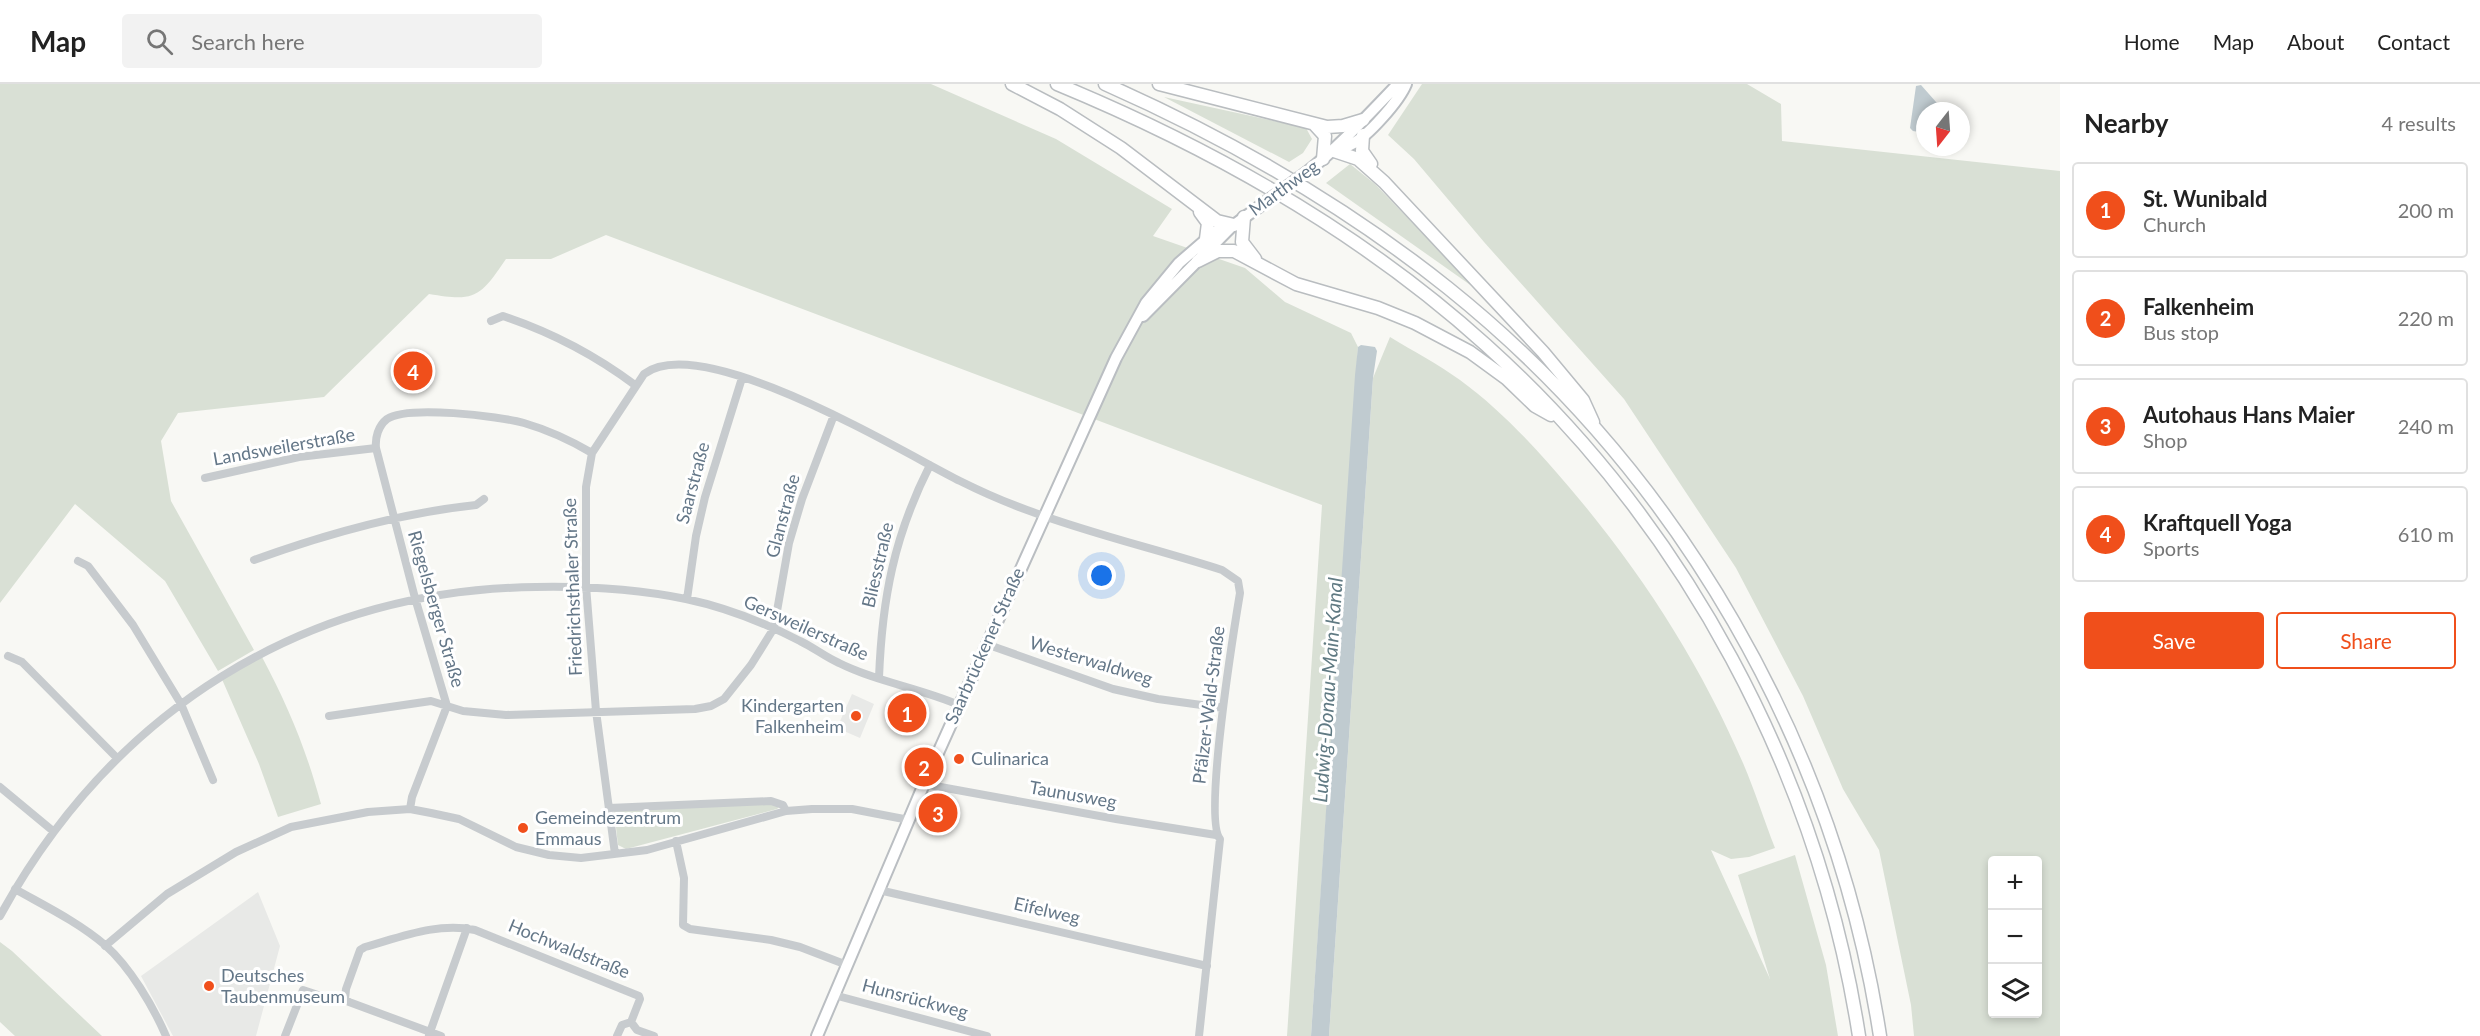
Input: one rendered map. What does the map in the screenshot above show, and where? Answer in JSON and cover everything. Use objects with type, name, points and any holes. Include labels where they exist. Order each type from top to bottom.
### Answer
[{"type":"highway","points":[[1012,84],[1059,109],[1121,148],[1217,221],[1239,221],[1242,242],[1258,262]]},
{"type":"highway","points":[[1057,84],[1133,117],[1264,185],[1330,226],[1406,280],[1464,326],[1508,366],[1563,422],[1612,479],[1676,566],[1726,649],[1765,724],[1802,813],[1822,874],[1846,966],[1859,1036]]},
{"type":"highway","points":[[1105,84],[1191,124],[1266,164],[1381,238],[1483,318],[1545,376],[1644,489],[1695,558],[1749,648],[1779,706],[1813,785],[1842,868],[1864,950],[1880,1036]]},
{"type":"highway","points":[[1159,84],[1312,123],[1337,127],[1369,119]]},
{"type":"highway","points":[[1312,123],[1325,136],[1323,159]]},
{"type":"highway","points":[[1363,135],[1361,148],[1363,154],[1384,182]]},
{"type":"highway","points":[[1334,151],[1358,159],[1384,182],[1543,352],[1583,400],[1598,434]]},
{"type":"highway","points":[[1194,204],[1208,223],[1206,239]]},
{"type":"highway","points":[[1198,261],[1218,251],[1239,252],[1296,284],[1386,311],[1447,338],[1496,370],[1535,406],[1563,422]]},
{"type":"main road","name":"Marthweg","points":[[1384,106],[1398,84]]},
{"type":"main road","name":"Marthweg","points":[[1334,151],[1344,137],[1369,119],[1406,84]]},
{"type":"main road","name":"Marthweg","points":[[1239,221],[1334,151],[1353,144],[1363,135],[1369,119]]},
{"type":"main road","name":"Saarbrückener Straße","points":[[817,1036],[924,784],[1111,367],[1146,303],[1161,283],[1185,257],[1216,231],[1239,221]]},
{"type":"main road","name":"Saarbrückener Straße","points":[[1133,326],[1239,221]]},
{"type":"street","points":[[491,321],[503,316],[549,334],[587,352],[635,385]]},
{"type":"street","name":"Friedrichsthaler Straße","points":[[615,854],[596,711],[586,586],[586,486],[592,453],[635,385],[653,367],[678,363],[704,366],[742,378],[834,415],[987,494],[1044,516]]},
{"type":"street","name":"Saarstraße","points":[[687,599],[696,536],[705,497],[742,378]]},
{"type":"street","name":"Landsweilerstraße","points":[[204,478],[299,458],[376,448],[375,441],[381,425],[394,415],[467,414],[496,417],[542,429],[592,453]]},
{"type":"street","name":"Glanstraße","points":[[774,628],[789,543],[802,499],[834,415]]},
{"type":"street","name":"Riegelsberger Straße","points":[[376,448],[415,598],[447,706],[412,797],[410,809]]},
{"type":"street","name":"Bliesstraße","points":[[879,678],[881,628],[888,581],[913,500],[930,465]]},
{"type":"street","name":"Riegelsberger Straße","points":[[254,560],[318,537],[434,510],[476,505],[484,499]]},
{"type":"street","name":"Pfälzer-Wald-Straße","points":[[1044,516],[1222,570],[1230,573],[1238,581],[1240,593],[1222,708],[1216,778],[1216,835],[1220,839],[1199,1036]]},
{"type":"street","points":[[78,561],[88,567],[133,625],[181,704],[213,780]]},
{"type":"street","name":"Gersweilerstraße","points":[[1,913],[53,831],[117,758],[181,704],[222,676],[293,638],[337,620],[415,598],[497,588],[586,586],[687,599],[774,628],[839,663],[959,705]]},
{"type":"street","points":[[329,716],[431,701],[463,711],[506,715],[695,709],[711,706],[724,699],[751,665],[774,628]]},
{"type":"street","name":"Westerwaldweg","points":[[986,644],[1113,689],[1158,699],[1222,708]]},
{"type":"street","points":[[8,656],[22,662],[117,758]]},
{"type":"street","name":"Taunusweg","points":[[924,784],[1216,835]]},
{"type":"street","points":[[0,787],[53,831]]},
{"type":"street","points":[[609,808],[771,801],[783,805],[786,811]]},
{"type":"street","points":[[105,946],[150,906],[236,852],[286,829],[368,812],[410,809],[459,819],[516,847],[549,855],[581,858],[647,850],[786,811],[852,809],[909,820]]},
{"type":"street","points":[[676,841],[684,878],[683,924],[690,929],[771,940],[800,947],[847,965]]},
{"type":"street","points":[[15,889],[69,920],[105,946],[136,983],[156,1014],[166,1036]]},
{"type":"street","name":"Eifelweg","points":[[879,890],[1207,966]]},
{"type":"street","name":"Hochwaldstraße","points":[[345,999],[346,989],[360,950],[365,947],[435,928],[467,928],[562,963],[639,996],[640,999],[631,1022]]},
{"type":"street","points":[[429,1034],[467,928]]},
{"type":"street","points":[[285,1036],[303,990],[321,996],[345,999],[429,1034],[441,1036]]},
{"type":"street","name":"Hunsrückweg","points":[[834,995],[987,1036]]},
{"type":"street","points":[[617,1036],[622,1025],[631,1022],[638,1030],[654,1036]]},
{"type":"shaded area","points":[[0,84],[931,84],[1056,139],[1172,209],[1153,236],[1245,268],[1285,302],[1351,333],[1358,347],[1311,1036],[1287,1036],[1322,505],[606,235],[551,259],[506,259],[490,282],[475,294],[457,297],[429,294],[324,397],[178,413],[161,441],[171,501],[254,650],[218,671],[165,581],[75,504],[0,603]]},
{"type":"shaded area","points":[[1422,84],[1747,84],[1781,104],[1782,141],[2060,171],[2060,1036],[1914,1036],[1911,1005],[1879,850],[1843,789],[1803,696],[1736,568],[1624,399],[1484,242],[1414,159],[1388,135]]},
{"type":"shaded area","points":[[1921,85],[1936,102],[1916,102],[1916,132],[1910,128],[1916,86]]},
{"type":"shaded area","points":[[1164,97],[1306,128],[1312,139],[1303,153],[1289,162]]},
{"type":"shaded area","points":[[1350,164],[1375,184],[1476,289],[1326,183]]},
{"type":"shaded area","points":[[1390,337],[1460,380],[1518,430],[1557,472],[1644,584],[1708,689],[1747,774],[1775,848],[1749,857],[1731,859],[1711,850],[1770,979],[1738,875],[1795,855],[1826,965],[1838,1036],[1329,1036],[1373,378]]},
{"type":"shaded area","points":[[1361,345],[1375,347],[1377,351],[1373,378],[1329,1036],[1311,1036],[1355,375],[1358,347]]},
{"type":"shaded area","points":[[262,657],[296,729],[321,804],[278,817],[259,764],[221,677]]},
{"type":"shaded area","name":"Kindergarten Falkenheim","points":[[852,694],[874,704],[860,738],[837,728]]},
{"type":"shaded area","points":[[777,803],[780,806],[777,809],[626,849],[618,845],[614,810]]},
{"type":"shaded area","points":[[258,892],[280,946],[256,1036],[173,1036],[141,976]]},
{"type":"shaded area","points":[[0,942],[102,1036],[15,1036],[0,1022]]},
{"type":"place","name":"Kraftquell Yoga","points":[[413,371]]},
{"type":"place","name":"St. Wunibald","points":[[907,713]]},
{"type":"place","name":"Kindergarten Falkenheim","points":[[856,716]]},
{"type":"place","name":"Culinarica","points":[[959,759]]},
{"type":"place","name":"Falkenheim","points":[[924,767]]},
{"type":"place","name":"Autohaus Hans Maier","points":[[938,813]]},
{"type":"place","name":"Gemeindezentrum Emmaus","points":[[523,828]]},
{"type":"place","name":"Deutsches Taubenmuseum","points":[[209,986]]},
{"type":"water label","name":"Ludwig-Donau-Main-Kanal","points":[[1328,690]]}]
